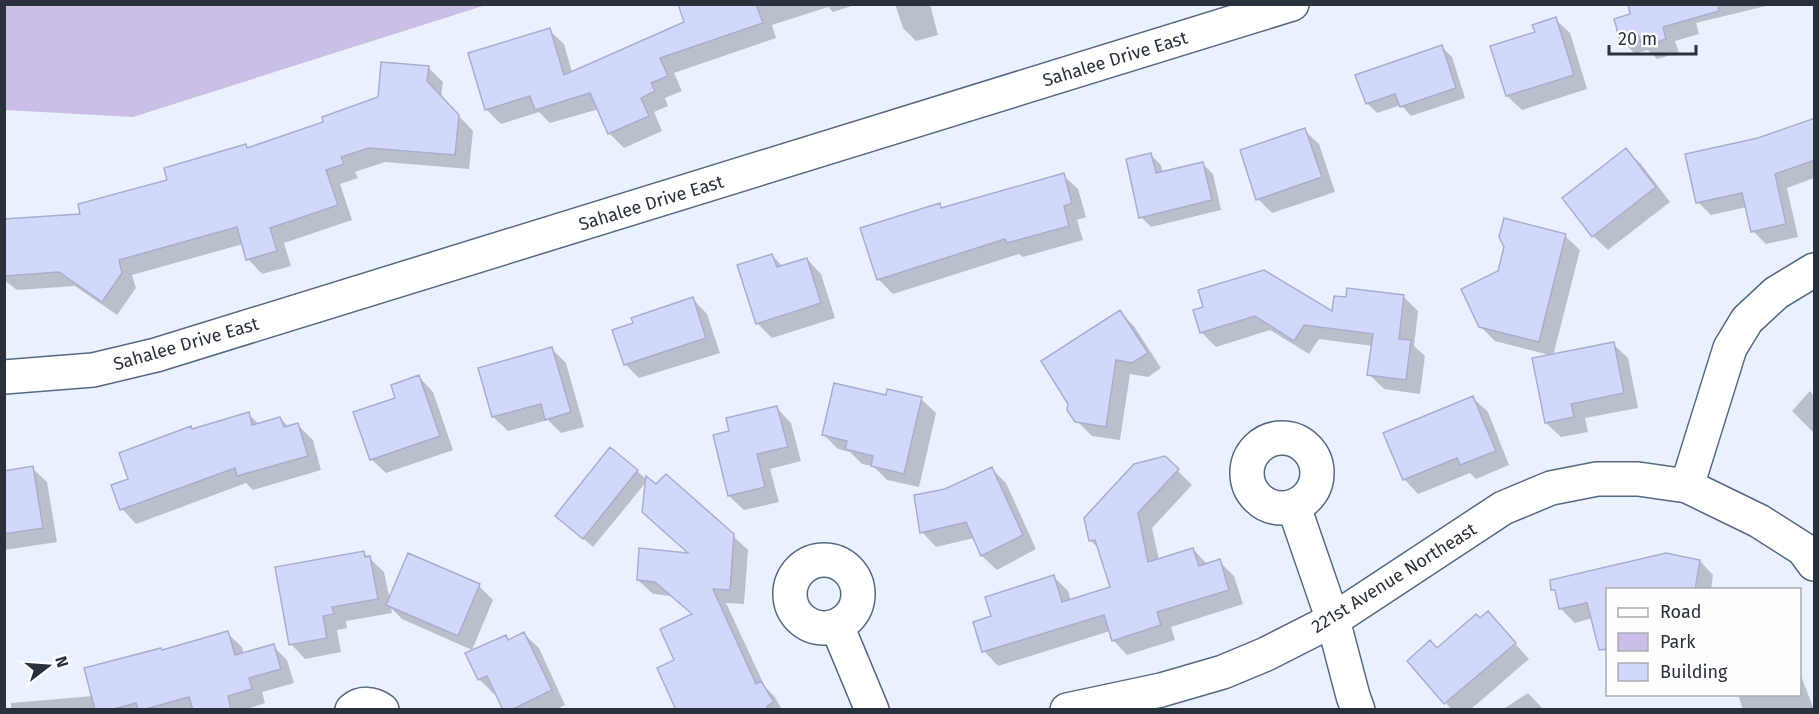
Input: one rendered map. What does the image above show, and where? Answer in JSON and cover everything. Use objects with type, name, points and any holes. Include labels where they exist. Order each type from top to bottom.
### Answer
[{"type":"street","name":"Sahalee Drive East","points":[[4,377],[93,370],[156,355],[1293,4]]},
{"type":"street","points":[[1688,486],[1730,348],[1747,320],[1776,293],[1815,270]]},
{"type":"street","name":"221st Avenue Northeast","points":[[1067,710],[1161,690],[1223,672],[1266,654],[1333,620],[1503,508],[1551,488],[1597,479],[1638,479],[1688,486],[1759,521],[1803,549],[1815,564]]},
{"type":"street","points":[[1294,507],[1333,620],[1358,710]]},
{"type":"street","points":[[837,626],[872,710]]},
{"type":"street","points":[[352,710],[364,704],[375,705],[382,710]]},
{"type":"green space","points":[[4,5],[486,5],[133,117],[5,110]]},
{"type":"building","points":[[678,4],[756,4],[763,23],[660,58],[668,76],[651,83],[655,91],[641,98],[649,116],[608,134],[590,93],[535,110],[530,96],[485,110],[468,53],[550,28],[564,75],[684,22]]},
{"type":"building","points":[[1628,4],[1718,4],[1719,11],[1663,27],[1666,39],[1642,47],[1639,36],[1620,41],[1614,19],[1630,14]]},
{"type":"building","points":[[1556,17],[1574,75],[1506,96],[1490,46],[1535,32],[1532,25]]},
{"type":"building","points":[[1442,45],[1456,88],[1400,107],[1395,94],[1366,104],[1355,75]]},
{"type":"building","points":[[381,62],[429,66],[427,81],[459,115],[455,155],[369,148],[341,157],[344,164],[326,170],[338,205],[270,228],[277,251],[246,260],[237,227],[119,260],[122,273],[102,302],[59,272],[4,276],[4,219],[80,214],[78,204],[167,180],[164,168],[246,144],[247,148],[323,122],[322,117],[378,97]]},
{"type":"building","points":[[1815,118],[1815,160],[1775,174],[1786,224],[1751,232],[1742,193],[1696,203],[1685,154],[1758,138]]},
{"type":"building","points":[[1305,128],[1322,177],[1256,200],[1240,150]]},
{"type":"building","points":[[1626,148],[1656,187],[1592,237],[1562,198]]},
{"type":"building","points":[[1151,153],[1156,173],[1203,162],[1212,200],[1139,218],[1126,159]]},
{"type":"building","points":[[1064,173],[1072,203],[1064,206],[1069,226],[1007,243],[1005,239],[877,280],[860,228],[940,203],[941,208]]},
{"type":"building","points":[[1504,218],[1566,234],[1539,342],[1479,327],[1461,289],[1498,271],[1504,247],[1499,237]]},
{"type":"building","points":[[772,254],[777,267],[807,258],[821,303],[756,324],[737,265]]},
{"type":"building","points":[[1264,270],[1332,311],[1334,296],[1346,297],[1347,288],[1404,295],[1399,339],[1411,340],[1406,380],[1367,375],[1373,334],[1304,325],[1294,341],[1255,316],[1200,333],[1193,310],[1203,307],[1198,290]]},
{"type":"building","points":[[693,297],[706,338],[624,365],[612,330],[633,323],[631,318]]},
{"type":"building","points":[[1120,310],[1148,353],[1132,363],[1116,360],[1106,427],[1075,422],[1067,410],[1068,404],[1041,361]]},
{"type":"building","points":[[1614,342],[1624,393],[1571,404],[1574,417],[1545,423],[1532,358]]},
{"type":"building","points":[[552,347],[571,412],[545,420],[541,404],[492,417],[478,368]]},
{"type":"building","points":[[419,375],[440,436],[370,460],[353,412],[395,398],[391,385]]},
{"type":"building","points":[[834,383],[886,395],[887,389],[922,397],[904,474],[871,466],[873,456],[845,449],[847,441],[822,435]]},
{"type":"building","points":[[1473,396],[1496,451],[1460,465],[1457,458],[1403,480],[1383,433]]},
{"type":"building","points":[[777,406],[788,447],[757,454],[765,487],[728,496],[713,435],[729,431],[726,418]]},
{"type":"building","points":[[249,412],[252,425],[280,417],[284,427],[298,423],[308,456],[237,476],[235,468],[120,510],[111,485],[128,479],[119,453],[191,426],[192,429]]},
{"type":"building","points":[[610,447],[638,470],[583,539],[555,516]]},
{"type":"building","points":[[1165,456],[1179,469],[1138,513],[1148,562],[1193,548],[1199,566],[1220,559],[1229,590],[1157,612],[1161,625],[1112,641],[1104,615],[982,652],[973,622],[991,616],[985,597],[1054,575],[1062,602],[1110,587],[1095,540],[1089,541],[1084,518],[1134,464]]},
{"type":"building","points":[[33,466],[43,528],[4,534],[4,471]]},
{"type":"building","points":[[992,467],[1023,535],[981,556],[966,522],[920,533],[914,495],[945,489]]},
{"type":"building","points":[[666,474],[734,534],[730,590],[713,589],[756,684],[761,681],[774,702],[767,706],[768,710],[676,710],[657,668],[674,660],[660,629],[692,614],[655,582],[637,580],[639,548],[688,553],[642,512],[646,476],[656,484]]},
{"type":"building","points":[[364,551],[365,557],[370,556],[378,599],[332,607],[334,614],[323,616],[327,638],[289,645],[275,567]]},
{"type":"building","points":[[408,553],[480,584],[458,636],[386,605]]},
{"type":"building","points":[[1666,553],[1700,560],[1695,588],[1606,588],[1606,649],[1599,650],[1587,603],[1559,609],[1555,590],[1551,590],[1550,580]]},
{"type":"building","points":[[1488,611],[1516,643],[1444,704],[1407,661],[1430,640],[1437,648],[1476,614],[1480,618]]},
{"type":"building","points":[[228,631],[235,655],[274,644],[281,669],[249,678],[252,689],[228,696],[231,710],[193,710],[189,697],[142,710],[138,710],[136,703],[110,710],[95,710],[84,668],[161,648],[162,650]]},
{"type":"building","points":[[524,632],[552,690],[511,710],[503,710],[487,676],[478,680],[465,653],[506,635],[508,640]]}]
